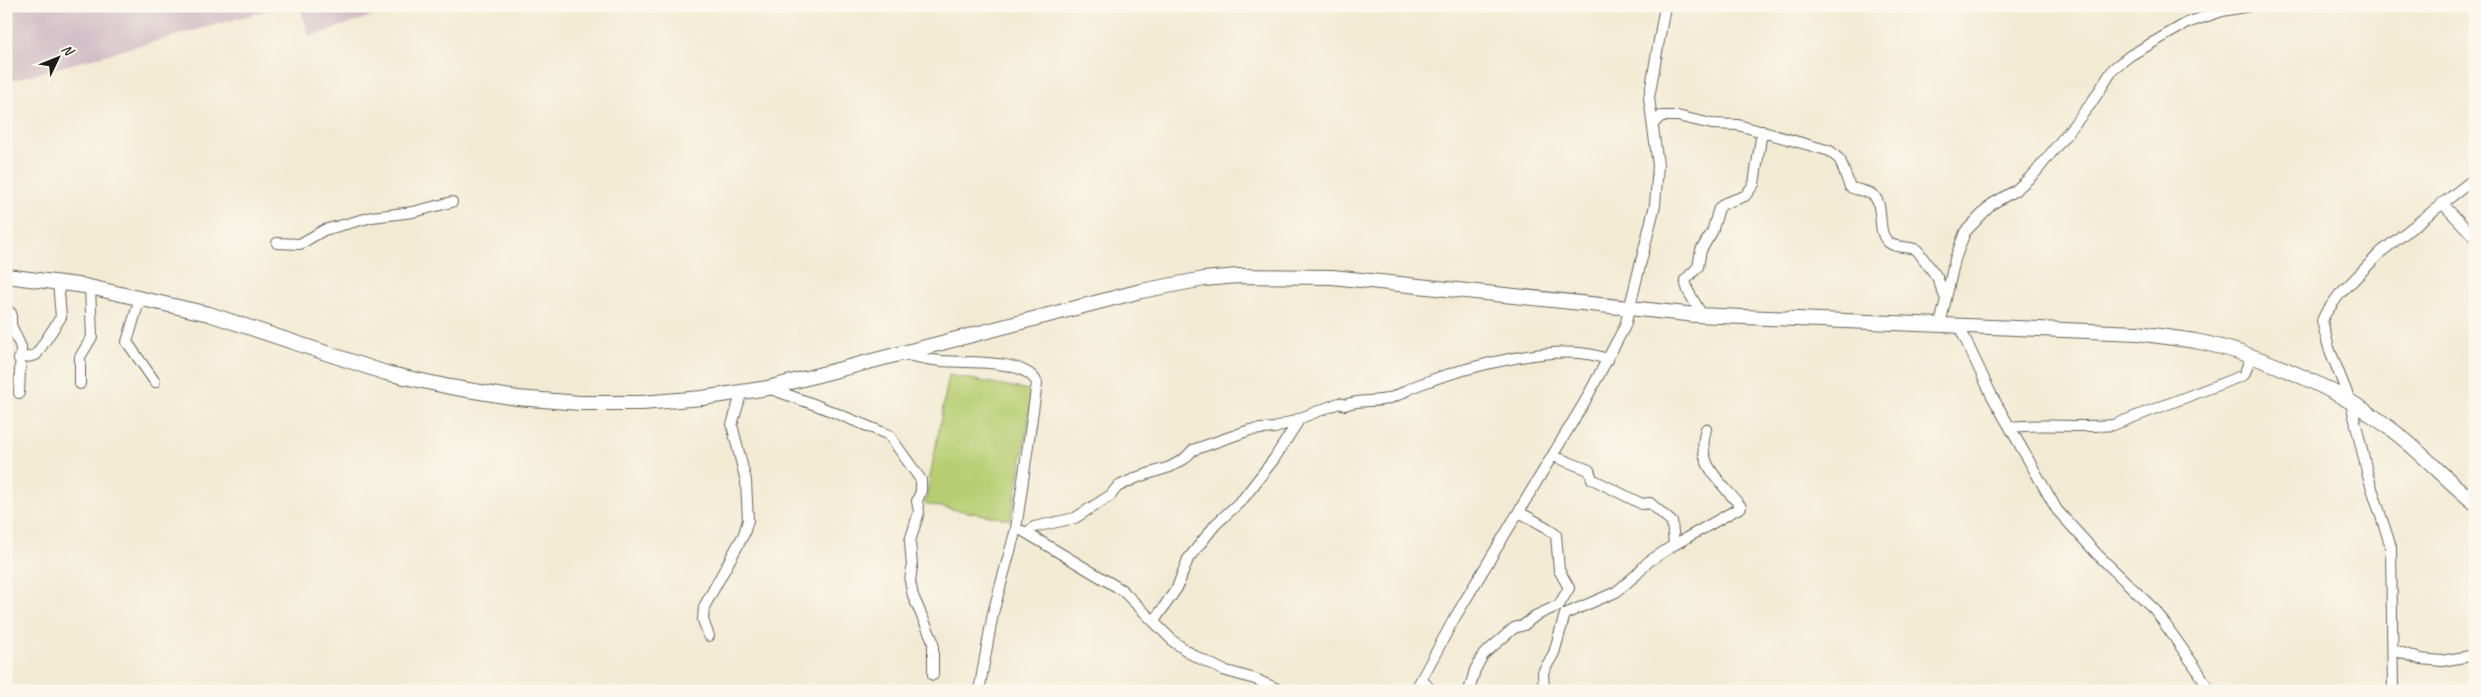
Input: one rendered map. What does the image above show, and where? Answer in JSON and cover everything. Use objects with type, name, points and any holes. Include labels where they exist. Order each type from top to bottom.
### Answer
[{"type":"main road","points":[[6,276],[90,287],[232,321],[386,373],[450,387],[517,398],[580,403],[642,403],[702,398],[768,388],[1141,291],[1204,279],[1237,276],[1332,277],[1702,315],[2138,333],[2196,341],[2251,357],[2316,384],[2352,403],[2390,428],[2424,455],[2475,503]]},
{"type":"street","points":[[1415,691],[1454,619],[1553,456],[1608,360],[1624,326],[1655,204],[1658,165],[1649,107],[1650,86],[1658,53],[1665,6]]},
{"type":"street","points":[[1940,325],[1955,258],[1965,232],[1992,204],[2016,190],[2035,173],[2090,105],[2114,68],[2132,55],[2187,23],[2222,11],[2250,6]]},
{"type":"street","points":[[1653,124],[1661,116],[1677,116],[1704,123],[1738,125],[1822,147],[1835,154],[1840,160],[1850,187],[1872,194],[1877,200],[1886,239],[1890,244],[1917,250],[1937,277],[1945,297]]},
{"type":"street","points":[[1702,315],[1688,291],[1685,280],[1698,268],[1701,250],[1712,232],[1719,208],[1725,203],[1745,196],[1754,184],[1762,131]]},
{"type":"street","points":[[2393,691],[2394,650],[2391,547],[2368,476],[2352,403],[2322,322],[2325,314],[2359,274],[2381,252],[2475,178]]},
{"type":"street","points":[[276,243],[300,244],[324,230],[452,202]]},
{"type":"street","points":[[2442,203],[2475,238]]},
{"type":"street","points":[[19,359],[36,355],[61,317],[58,282]]},
{"type":"street","points":[[80,384],[80,357],[92,337],[90,287]]},
{"type":"street","points":[[140,298],[127,342],[155,382]]},
{"type":"street","points":[[6,310],[10,313],[11,325],[21,347],[19,359],[21,382],[19,393]]},
{"type":"street","points":[[1958,326],[2010,427],[2057,510],[2097,554],[2155,610],[2210,691]]},
{"type":"street","points":[[1028,533],[1034,527],[1075,518],[1111,495],[1117,487],[1138,477],[1170,467],[1184,459],[1193,450],[1250,430],[1275,428],[1338,403],[1345,405],[1390,398],[1419,384],[1472,368],[1526,356],[1574,353],[1600,356],[1608,360]]},
{"type":"street","points":[[901,354],[940,361],[1000,364],[1022,370],[1035,378],[1037,393],[1027,444],[1016,529],[995,605],[978,691]]},
{"type":"street","points":[[2010,427],[2031,424],[2113,425],[2244,375],[2251,357]]},
{"type":"street","points":[[768,388],[816,405],[888,435],[921,480],[921,491],[917,501],[919,512],[910,541],[912,567],[910,581],[913,596],[933,641],[935,657],[933,676]]},
{"type":"street","points":[[710,636],[703,620],[704,608],[744,534],[748,520],[746,481],[732,425],[742,392]]},
{"type":"street","points":[[1154,621],[1177,588],[1188,559],[1216,524],[1243,498],[1274,458],[1299,420]]},
{"type":"street","points":[[1544,691],[1544,672],[1554,653],[1565,614],[1616,592],[1648,562],[1741,507],[1704,459],[1702,442],[1706,429]]},
{"type":"street","points":[[1553,456],[1589,470],[1592,479],[1642,504],[1650,503],[1672,522],[1674,545]]},
{"type":"street","points":[[1469,691],[1483,655],[1514,628],[1524,625],[1535,616],[1559,605],[1570,588],[1560,570],[1556,535],[1546,527],[1519,512]]},
{"type":"street","points":[[1016,529],[1028,533],[1122,590],[1174,642],[1193,655],[1223,670],[1255,679],[1282,691]]},
{"type":"street","points":[[2394,650],[2420,659],[2442,661],[2475,655]]},
{"type":"street","points":[[1421,679],[1432,691]]},
{"type":"shaded area","points":[[6,6],[285,6],[6,82]]},
{"type":"shaded area","points":[[300,6],[402,6],[309,37]]},
{"type":"green space","points":[[949,375],[1034,391],[1011,520],[925,504]]}]
